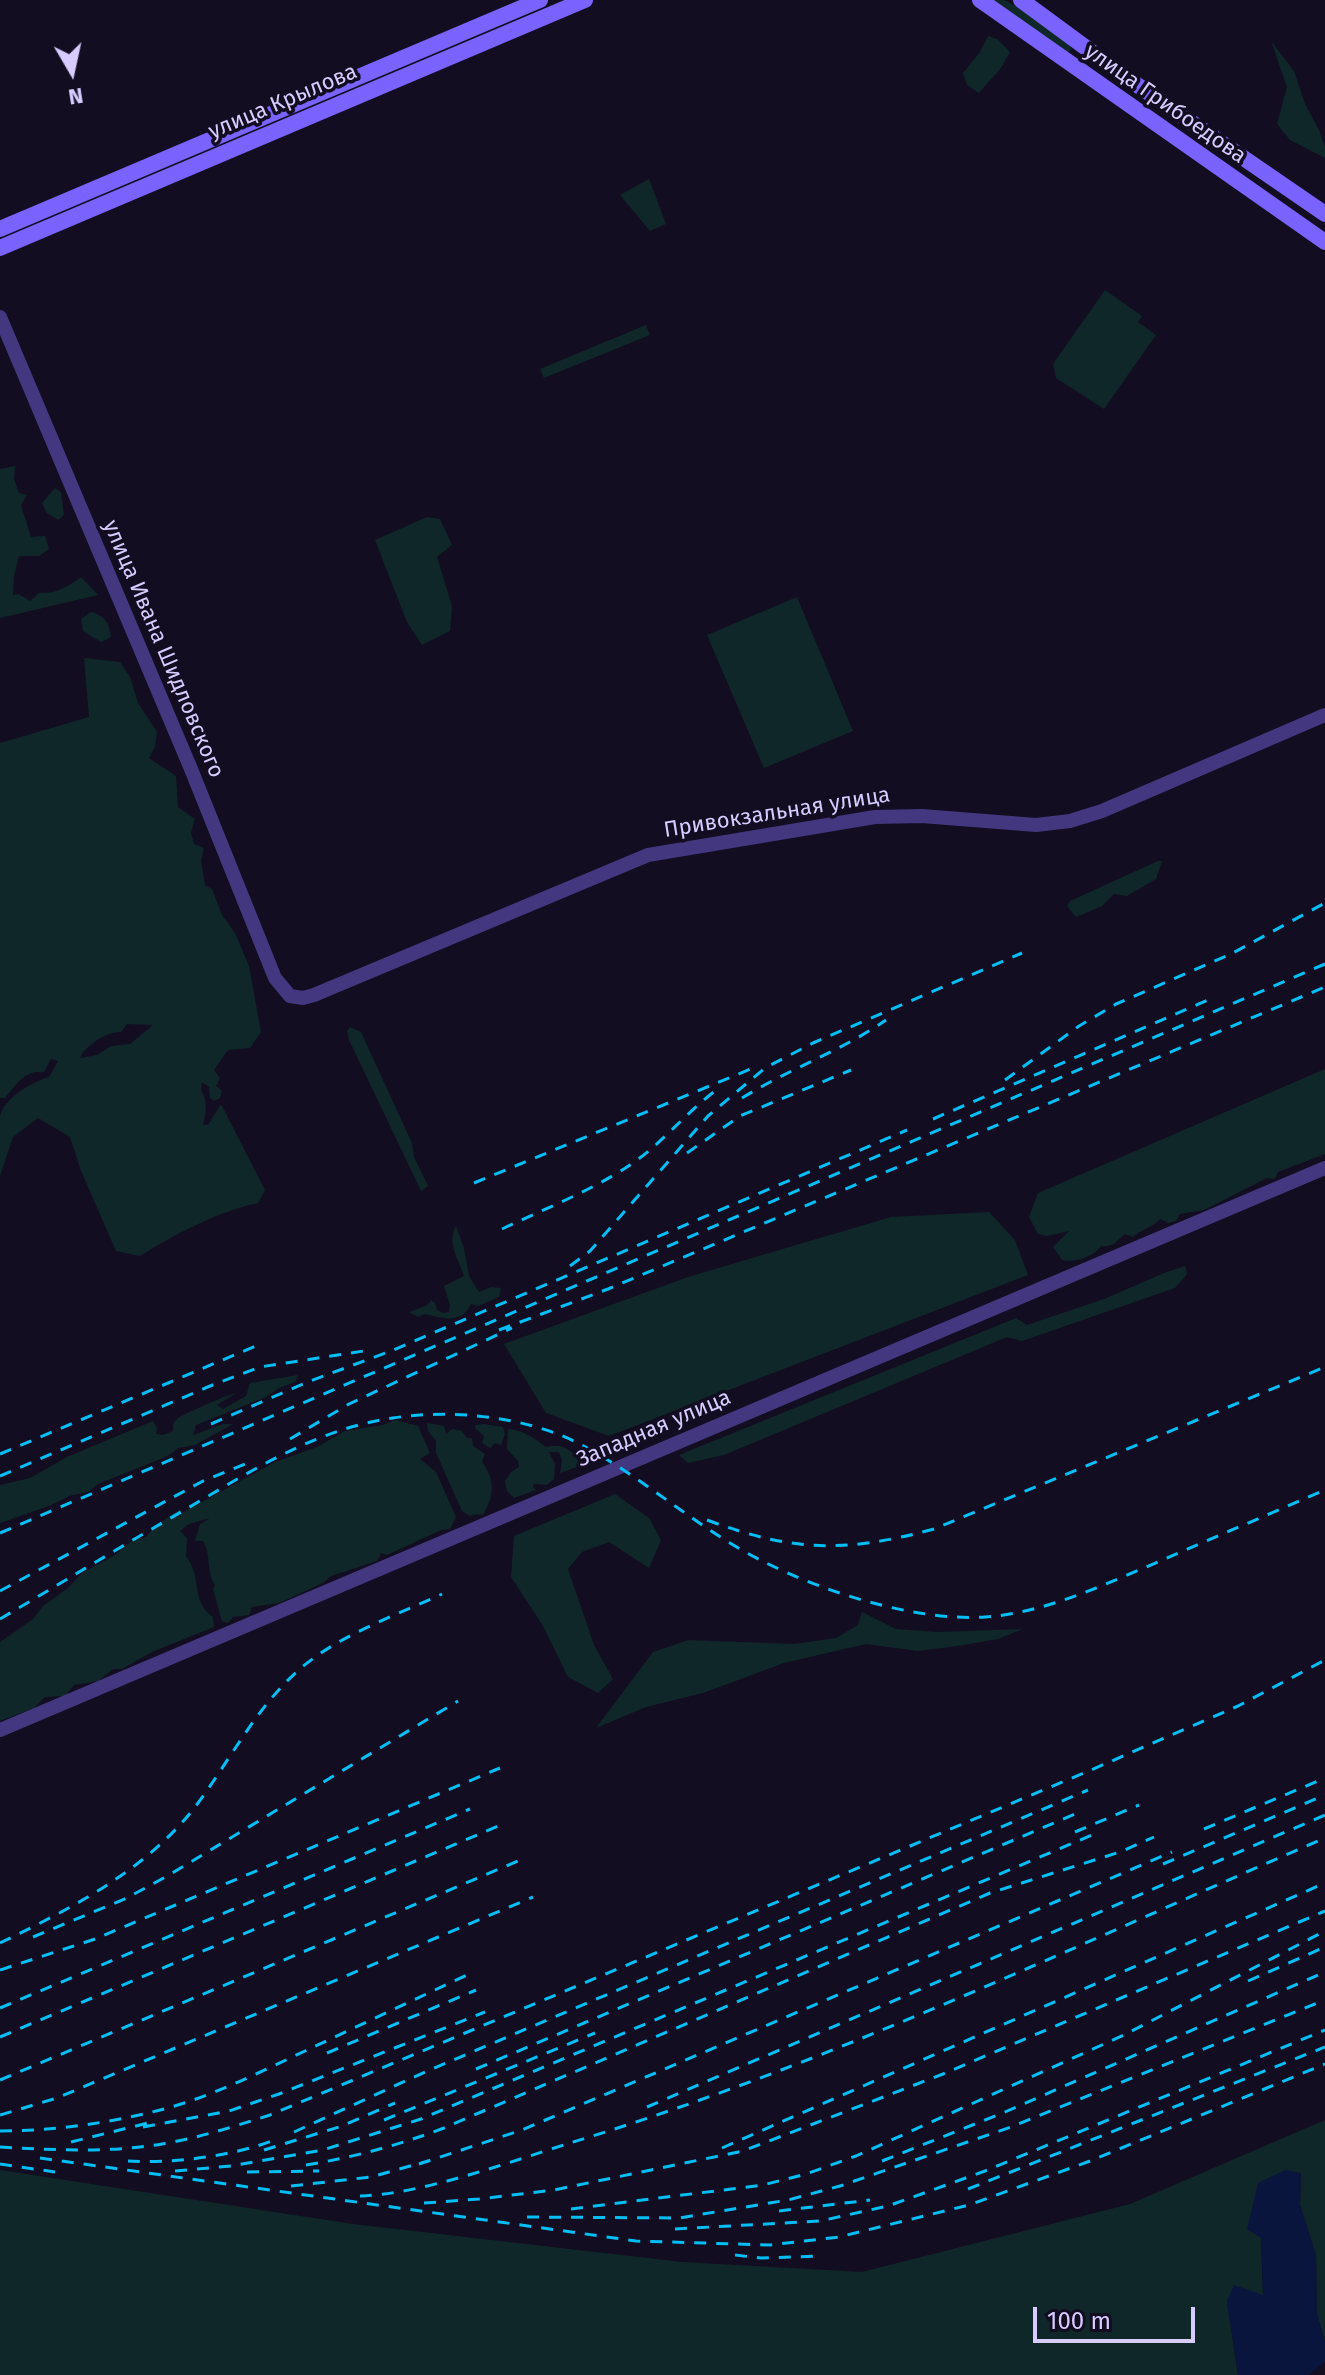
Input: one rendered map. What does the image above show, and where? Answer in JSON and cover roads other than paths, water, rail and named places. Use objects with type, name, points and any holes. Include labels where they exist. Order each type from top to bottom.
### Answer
[{"type":"main road","name":"улица Крылова","points":[[0,229],[540,0]]},
{"type":"main road","name":"улица Крылова","points":[[0,248],[585,0]]},
{"type":"main road","name":"улица Грибоедова","points":[[980,0],[1325,242]]},
{"type":"main road","name":"улица Грибоедова","points":[[1021,0],[1127,78],[1325,214]]},
{"type":"street","name":"улица Ивана Шидловского","points":[[0,317],[191,769],[275,978],[290,996]]},
{"type":"street","name":"Привокзальная улица","points":[[290,996],[303,998],[314,995],[648,855],[875,817],[922,816],[1036,825],[1070,821],[1102,811],[1325,715]]},
{"type":"street","name":"Западная улица","points":[[0,1730],[1325,1168]]},
{"type":"water","points":[[1285,2170],[1301,2173],[1300,2205],[1316,2255],[1317,2314],[1325,2342],[1325,2362],[1309,2375],[1238,2375],[1227,2301],[1234,2285],[1263,2295],[1261,2238],[1247,2229],[1258,2183]]},
{"type":"railway","points":[[1005,1080],[1079,1026],[1116,1004],[1231,954],[1325,903]]},
{"type":"railway","points":[[570,1266],[590,1251],[708,1116],[765,1068],[813,1043],[1022,953]]},
{"type":"railway","points":[[0,1533],[1325,964]]},
{"type":"railway","points":[[499,1330],[608,1289],[1325,987]]},
{"type":"railway","points":[[933,1119],[1215,997]]},
{"type":"railway","points":[[742,1098],[886,1020]]},
{"type":"railway","points":[[474,1183],[758,1066]]},
{"type":"railway","points":[[687,1153],[740,1116],[851,1070]]},
{"type":"railway","points":[[502,1229],[630,1165],[719,1088]]},
{"type":"railway","points":[[211,1424],[310,1381],[391,1351],[907,1130]]},
{"type":"railway","points":[[290,1439],[349,1404],[512,1328]]},
{"type":"railway","points":[[0,1454],[258,1345]]},
{"type":"railway","points":[[0,1476],[260,1367],[370,1350]]},
{"type":"railway","points":[[707,1520],[766,1538],[819,1546],[902,1537],[934,1529],[1325,1367]]},
{"type":"railway","points":[[0,1619],[286,1453],[365,1423],[415,1415],[487,1417],[557,1434],[617,1466],[730,1543],[787,1573],[887,1607],[954,1617],[1007,1614],[1073,1597],[1325,1490]]},
{"type":"railway","points":[[0,1591],[203,1481],[245,1464]]},
{"type":"railway","points":[[0,1943],[108,1885],[157,1848],[198,1803],[258,1715],[301,1668],[351,1635],[442,1594]]},
{"type":"railway","points":[[0,2147],[81,2150],[142,2147],[190,2138],[270,2115],[1091,1770],[1238,1706],[1325,1660]]},
{"type":"railway","points":[[33,1937],[127,1898],[169,1875],[458,1701]]},
{"type":"railway","points":[[0,1970],[95,1939],[500,1768]]},
{"type":"railway","points":[[1204,1829],[1325,1778]]},
{"type":"railway","points":[[294,2132],[425,2072],[1088,1790]]},
{"type":"railway","points":[[1163,1864],[1325,1795]]},
{"type":"railway","points":[[1075,1832],[1139,1805]]},
{"type":"railway","points":[[0,2008],[470,1809]]},
{"type":"railway","points":[[476,2069],[1075,1814]]},
{"type":"railway","points":[[647,2107],[1325,1815]]},
{"type":"railway","points":[[0,2037],[503,1824]]},
{"type":"railway","points":[[175,2171],[231,2166],[323,2150],[421,2119],[1092,1835]]},
{"type":"railway","points":[[306,2165],[376,2150],[444,2128],[990,1893],[1120,1852],[1154,1837]]},
{"type":"railway","points":[[360,2196],[411,2190],[466,2176],[667,2112],[763,2077],[952,2001],[1325,1838]]},
{"type":"railway","points":[[419,2164],[522,2130],[1172,1852]]},
{"type":"railway","points":[[0,2080],[518,1861]]},
{"type":"railway","points":[[722,2148],[1325,1883]]},
{"type":"railway","points":[[0,2115],[57,2098],[533,1897]]},
{"type":"railway","points":[[424,2203],[554,2190],[743,2151],[943,2074],[1325,1911]]},
{"type":"railway","points":[[571,2209],[763,2185],[856,2156],[1124,2035],[1325,1931]]},
{"type":"railway","points":[[1248,1981],[1325,1947]]},
{"type":"railway","points":[[882,2161],[1005,2112],[1325,1972]]},
{"type":"railway","points":[[0,2131],[95,2123],[191,2101],[471,1973]]},
{"type":"railway","points":[[327,2053],[476,1990]]},
{"type":"railway","points":[[527,2217],[679,2218],[788,2200],[840,2186],[1011,2127],[1325,2000]]},
{"type":"railway","points":[[143,2127],[229,2111],[485,2012]]},
{"type":"railway","points":[[675,2229],[820,2221],[888,2206],[985,2171],[1325,2030]]},
{"type":"railway","points":[[384,2120],[595,2033]]},
{"type":"railway","points":[[968,2189],[1325,2047]]},
{"type":"railway","points":[[40,2158],[636,2241],[770,2245],[839,2237],[969,2205],[1090,2161],[1325,2064]]},
{"type":"railway","points":[[264,2150],[342,2126],[395,2103]]},
{"type":"railway","points":[[71,2142],[152,2122]]},
{"type":"railway","points":[[128,2161],[202,2158],[274,2140]]},
{"type":"railway","points":[[291,2186],[371,2177],[428,2161]]},
{"type":"railway","points":[[0,2164],[55,2172]]},
{"type":"railway","points":[[247,2172],[319,2171]]},
{"type":"railway","points":[[779,2211],[870,2200]]},
{"type":"railway","points":[[735,2255],[761,2258],[822,2256]]}]
